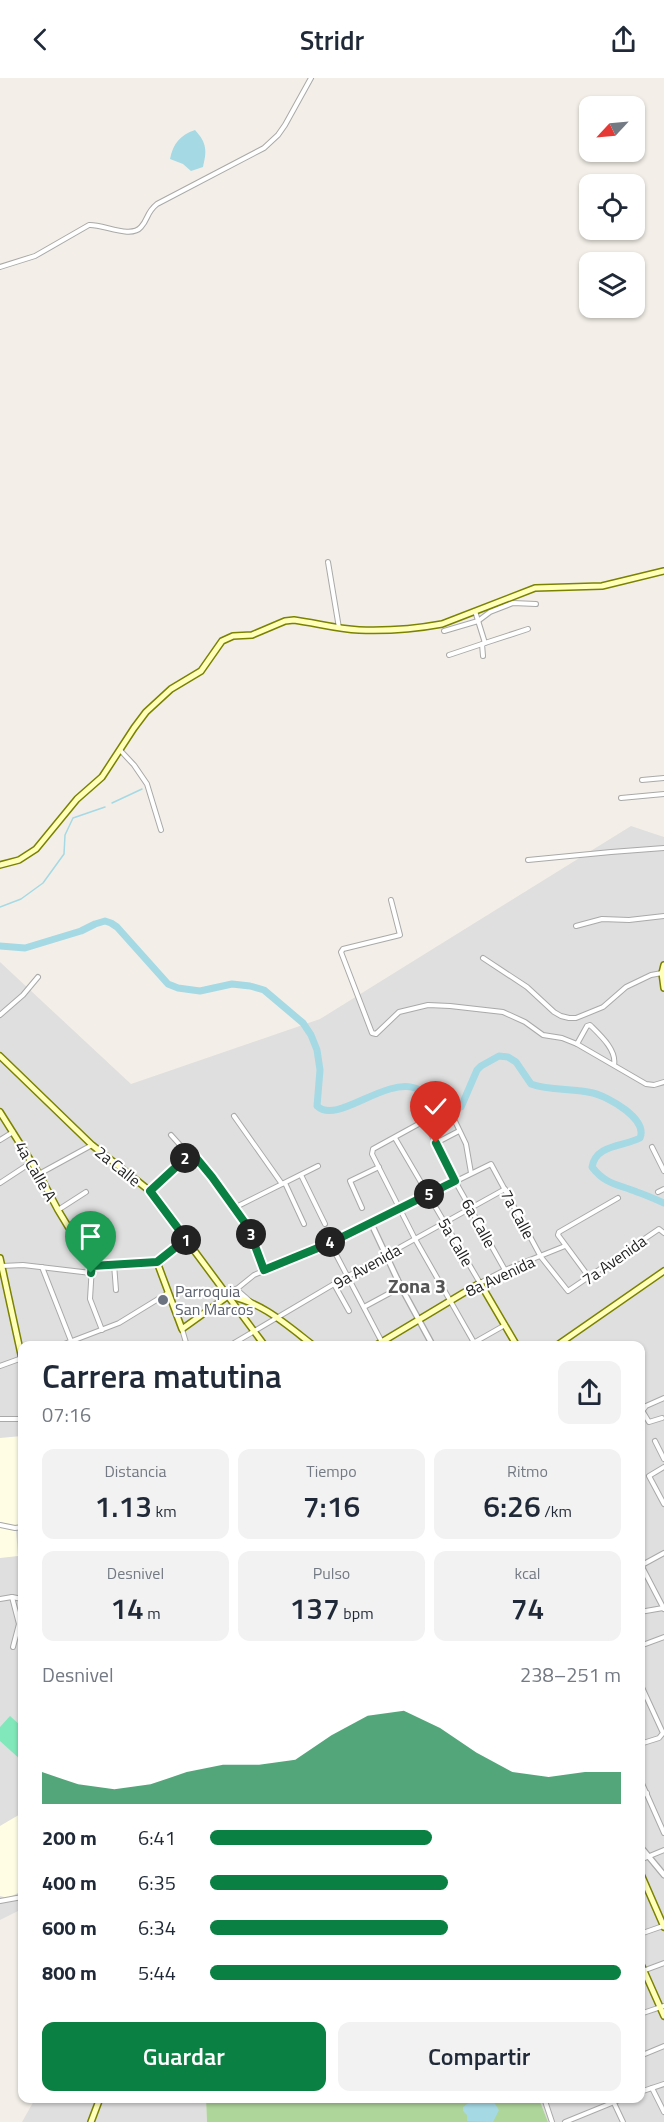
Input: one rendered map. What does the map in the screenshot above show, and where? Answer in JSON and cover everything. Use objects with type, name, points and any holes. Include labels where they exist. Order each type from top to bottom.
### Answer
[{"type":"main road","points":[[0,865],[19,860],[36,849],[77,799],[102,777],[146,712],[171,690],[201,671],[217,647],[228,638],[252,635],[285,621],[311,622],[358,630],[412,628],[442,624],[534,588],[602,586],[664,571]]},
{"type":"main road","points":[[664,965],[662,973],[664,988]]},
{"type":"main road","name":"2a Calle","points":[[0,1056],[92,1145],[150,1191],[262,1341]]},
{"type":"main road","name":"4a Calle A","points":[[0,1112],[32,1162],[92,1266]]},
{"type":"main road","points":[[0,1258],[18,1341]]},
{"type":"main road","points":[[92,1266],[157,1262],[182,1329],[228,1296],[238,1297],[255,1305],[308,1341]]},
{"type":"main road","points":[[563,1341],[664,1271]]},
{"type":"main road","name":"8a Avenida","points":[[386,1341],[480,1283]]},
{"type":"main road","name":"5a Calle","points":[[480,1283],[514,1341]]},
{"type":"main road","points":[[645,1883],[664,1926]]},
{"type":"main road","points":[[645,1976],[662,2006],[664,2016]]},
{"type":"main road","points":[[91,2122],[98,2103]]},
{"type":"street","points":[[0,267],[35,256],[89,225],[122,231],[136,231],[141,228],[149,210],[158,204],[264,148],[278,135],[311,78]]},
{"type":"street","points":[[328,562],[339,628]]},
{"type":"street","points":[[444,631],[478,621],[490,612],[513,603],[536,604]]},
{"type":"street","points":[[475,610],[485,643],[482,644],[483,656]]},
{"type":"street","points":[[450,655],[528,629]]},
{"type":"street","points":[[120,750],[147,784],[161,830]]},
{"type":"street","points":[[642,780],[664,778]]},
{"type":"street","points":[[621,798],[664,794]]},
{"type":"street","points":[[528,861],[664,848]]},
{"type":"street","points":[[391,900],[400,935],[341,952],[372,1033],[380,1032],[399,1012],[428,1005],[503,1012],[525,1022],[543,1035],[562,1038],[577,1044],[646,1084],[654,1085],[664,1082]]},
{"type":"street","points":[[576,926],[602,918],[629,920],[664,916]]},
{"type":"street","points":[[483,958],[527,987],[554,1012],[569,1018],[576,1018],[603,1007],[626,987],[651,975],[662,973]]},
{"type":"street","points":[[0,1015],[23,995],[38,977]]},
{"type":"street","points":[[577,1044],[583,1031],[590,1025],[615,1056],[614,1065]]},
{"type":"street","name":"6a Calle","points":[[420,1112],[455,1181],[505,1270]]},
{"type":"street","points":[[234,1116],[284,1183],[304,1224]]},
{"type":"street","points":[[228,1296],[254,1275],[330,1243],[471,1173],[466,1144],[454,1119]]},
{"type":"street","points":[[424,1121],[373,1149],[372,1154],[415,1239],[473,1341]]},
{"type":"street","points":[[436,1143],[459,1131]]},
{"type":"street","points":[[0,1140],[13,1132]]},
{"type":"street","points":[[171,1135],[191,1154],[248,1227],[264,1270]]},
{"type":"street","name":"5a Calle","points":[[395,1138],[480,1283]]},
{"type":"street","points":[[39,1174],[92,1145]]},
{"type":"street","points":[[652,1147],[664,1171]]},
{"type":"street","points":[[150,1191],[191,1154]]},
{"type":"street","points":[[0,1184],[32,1162]]},
{"type":"street","name":"7a Calle","points":[[471,1173],[491,1164],[541,1257],[568,1291]]},
{"type":"street","points":[[234,1208],[318,1166]]},
{"type":"street","points":[[362,1208],[350,1181],[379,1167]]},
{"type":"street","points":[[301,1175],[325,1224]]},
{"type":"street","name":"9a Avenida","points":[[240,1341],[254,1330],[334,1284],[505,1189]]},
{"type":"street","points":[[658,1192],[664,1189]]},
{"type":"street","points":[[58,1210],[86,1192]]},
{"type":"street","points":[[589,1277],[565,1246],[558,1235],[559,1232],[618,1198]]},
{"type":"street","points":[[370,1223],[430,1341]]},
{"type":"street","name":"7a Avenida","points":[[568,1291],[662,1231]]},
{"type":"street","points":[[157,1262],[186,1239]]},
{"type":"street","points":[[330,1243],[382,1341]]},
{"type":"street","name":"8a Avenida","points":[[480,1283],[505,1270],[565,1246]]},
{"type":"street","points":[[114,1264],[116,1290]]},
{"type":"street","points":[[2,1266],[23,1265],[91,1273]]},
{"type":"street","points":[[92,1266],[90,1299],[102,1330]]},
{"type":"street","points":[[42,1267],[71,1341]]},
{"type":"street","points":[[334,1284],[349,1311]]},
{"type":"street","points":[[364,1307],[401,1287]]},
{"type":"street","points":[[236,1289],[255,1305]]},
{"type":"street","points":[[78,1341],[134,1316],[168,1293]]},
{"type":"street","points":[[480,1341],[505,1325]]},
{"type":"street","points":[[182,1329],[186,1341]]},
{"type":"street","points":[[0,1366],[18,1359]]},
{"type":"street","points":[[645,1408],[664,1398]]},
{"type":"street","points":[[645,1417],[650,1423],[662,1418]]},
{"type":"street","points":[[0,1419],[18,1419]]},
{"type":"street","points":[[655,1441],[664,1459]]},
{"type":"street","points":[[664,1467],[650,1476],[664,1504]]},
{"type":"street","points":[[0,1525],[18,1528]]},
{"type":"street","points":[[645,1562],[664,1553]]},
{"type":"street","points":[[645,1572],[664,1608],[645,1611]]},
{"type":"street","points":[[12,1596],[18,1620]]},
{"type":"street","points":[[0,1599],[12,1596],[18,1598]]},
{"type":"street","points":[[14,1647],[18,1629]]},
{"type":"street","points":[[645,1644],[664,1638]]},
{"type":"street","points":[[645,1700],[663,1734],[645,1742]]},
{"type":"street","points":[[645,1789],[664,1833]]},
{"type":"street","points":[[645,1858],[664,1850]]},
{"type":"street","points":[[645,1852],[664,1875]]},
{"type":"street","points":[[0,1901],[18,1898]]},
{"type":"street","points":[[645,1932],[664,1926]]},
{"type":"street","points":[[645,1970],[664,1963]]},
{"type":"street","points":[[645,2012],[662,2006]]},
{"type":"street","points":[[645,2054],[664,2046]]},
{"type":"street","points":[[645,2090],[664,2084]]},
{"type":"street","points":[[652,2088],[664,2112]]},
{"type":"street","points":[[546,2103],[552,2122]]},
{"type":"street","points":[[565,2122],[614,2103],[623,2122]]},
{"type":"shaded area","points":[[631,826],[664,837],[664,2122],[548,2122],[541,2103],[645,2103],[645,1341],[18,1341],[18,1911],[0,1920],[0,962],[131,1084],[320,1019]]},
{"type":"shaded area","points":[[18,1436],[18,1525],[16,1526],[0,1522],[0,1438]]},
{"type":"shaded area","points":[[0,1525],[16,1529],[18,1556],[0,1558]]},
{"type":"shaded area","points":[[18,1815],[18,1893],[8,1898],[0,1896],[0,1826]]},
{"type":"shaded area","points":[[33,2103],[206,2103],[207,2122],[22,2122]]},
{"type":"green space","points":[[10,1716],[18,1723],[18,1757],[0,1741],[0,1727]]},
{"type":"green space","points":[[206,2103],[541,2103],[548,2122],[207,2122]]},
{"type":"water","points":[[195,130],[204,143],[205,156],[203,167],[191,171],[183,164],[170,159],[178,141]]},
{"type":"water","points":[[468,2103],[495,2103],[499,2110],[493,2122],[467,2121],[463,2107]]},
{"type":"waterway","points":[[112,803],[142,789]]},
{"type":"waterway","points":[[0,907],[21,899],[43,883],[64,854],[65,835],[73,818],[105,807]]},
{"type":"waterway","points":[[0,946],[25,948],[81,931],[105,921],[117,927],[168,984],[200,991],[232,984],[264,990],[303,1023],[311,1035],[317,1050],[320,1070],[317,1106],[326,1110],[336,1110],[389,1089],[402,1087],[415,1088],[454,1109],[461,1107],[477,1070],[499,1056],[508,1057],[516,1062],[531,1084],[546,1088],[593,1093],[617,1104],[633,1116],[641,1131],[640,1138],[604,1150],[592,1167],[607,1181],[664,1203]]},
{"type":"place","name":"Parroquia San Marcos","points":[[163,1300]]},
{"type":"district","name":"Zona 3","points":[[417,1286]]},
{"type":"route","points":[[91,1273],[92,1266],[157,1262],[186,1239],[150,1191],[190,1154],[193,1154],[212,1177],[248,1227],[264,1270],[330,1243],[455,1181],[436,1143]]}]
